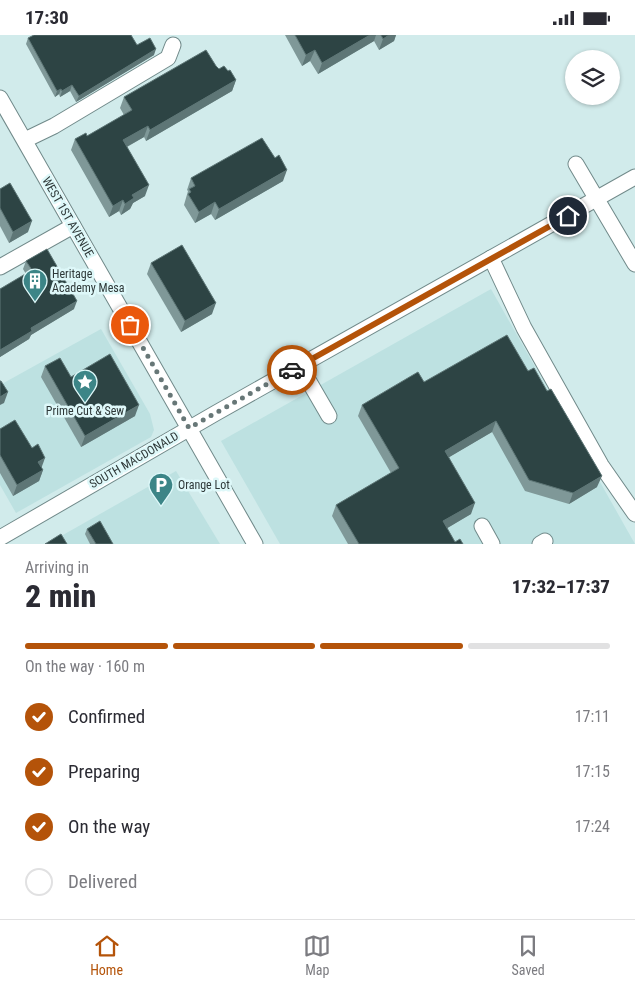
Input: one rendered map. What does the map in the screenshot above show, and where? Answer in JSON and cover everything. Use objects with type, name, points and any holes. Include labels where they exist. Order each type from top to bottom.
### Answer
[{"type":"street","points":[[25,140],[54,126],[168,58],[174,45]]},
{"type":"street","name":"WEST 1ST AVENUE","points":[[0,98],[255,544]]},
{"type":"street","points":[[576,164],[635,264]]},
{"type":"street","name":"SOUTH MACDONALD","points":[[0,538],[189,428],[635,177]]},
{"type":"street","points":[[0,267],[73,226]]},
{"type":"street","points":[[491,258],[524,328],[601,465],[635,514]]},
{"type":"street","points":[[300,366],[329,416]]},
{"type":"street","points":[[482,526],[492,544]]},
{"type":"shaded area","points":[[491,289],[635,544],[280,544],[221,441]]},
{"type":"shaded area","points":[[101,329],[150,414],[154,430],[151,437],[16,513],[0,485],[0,385]]},
{"type":"shaded area","points":[[176,471],[220,544],[47,544]]},
{"type":"building","points":[[34,35],[131,35],[137,45],[150,38],[156,49],[79,96],[72,85],[62,91],[61,89],[57,91],[28,38]]},
{"type":"building","points":[[295,35],[370,35],[322,63],[315,50],[306,55]]},
{"type":"building","points":[[381,35],[389,35],[383,39]]},
{"type":"building","points":[[206,50],[219,69],[224,66],[228,71],[230,70],[236,80],[150,130],[148,126],[123,140],[149,185],[132,195],[134,198],[125,204],[123,200],[113,206],[75,139],[86,133],[87,136],[132,110],[124,97]]},
{"type":"building","points":[[262,138],[275,158],[279,155],[287,170],[219,209],[215,202],[199,212],[188,194],[191,192],[189,189],[195,186],[191,178]]},
{"type":"building","points":[[10,183],[32,221],[13,232],[0,208],[0,189]]},
{"type":"building","points":[[182,245],[216,303],[185,321],[151,263]]},
{"type":"building","name":"Heritage Academy Mesa","points":[[47,249],[77,301],[31,328],[32,331],[0,350],[0,289],[32,270],[26,261]]},
{"type":"building","points":[[507,335],[528,371],[534,368],[547,391],[551,389],[602,476],[573,493],[529,480],[496,421],[445,451],[475,503],[443,521],[455,542],[460,539],[463,544],[359,544],[336,505],[399,468],[362,405],[418,372],[424,382]]},
{"type":"building","points":[[110,354],[139,405],[85,436],[45,366],[60,358],[71,377]]},
{"type":"building","points":[[0,381],[8,392],[0,397]]},
{"type":"building","points":[[15,420],[32,448],[38,444],[45,458],[38,462],[43,470],[17,485],[0,455],[0,429]]},
{"type":"building","points":[[100,521],[113,544],[96,544],[87,529]]},
{"type":"building","points":[[61,534],[67,544],[45,544]]},
{"type":"way so far","points":[[130,325],[189,428],[292,370]]},
{"type":"place","name":"Heritage Academy Mesa","points":[[35,302]]},
{"type":"place","name":"Prime Cut & Sew","points":[[85,403]]},
{"type":"place","name":"Orange Lot","points":[[161,506]]},
{"type":"route","points":[[292,370],[568,216]]}]
